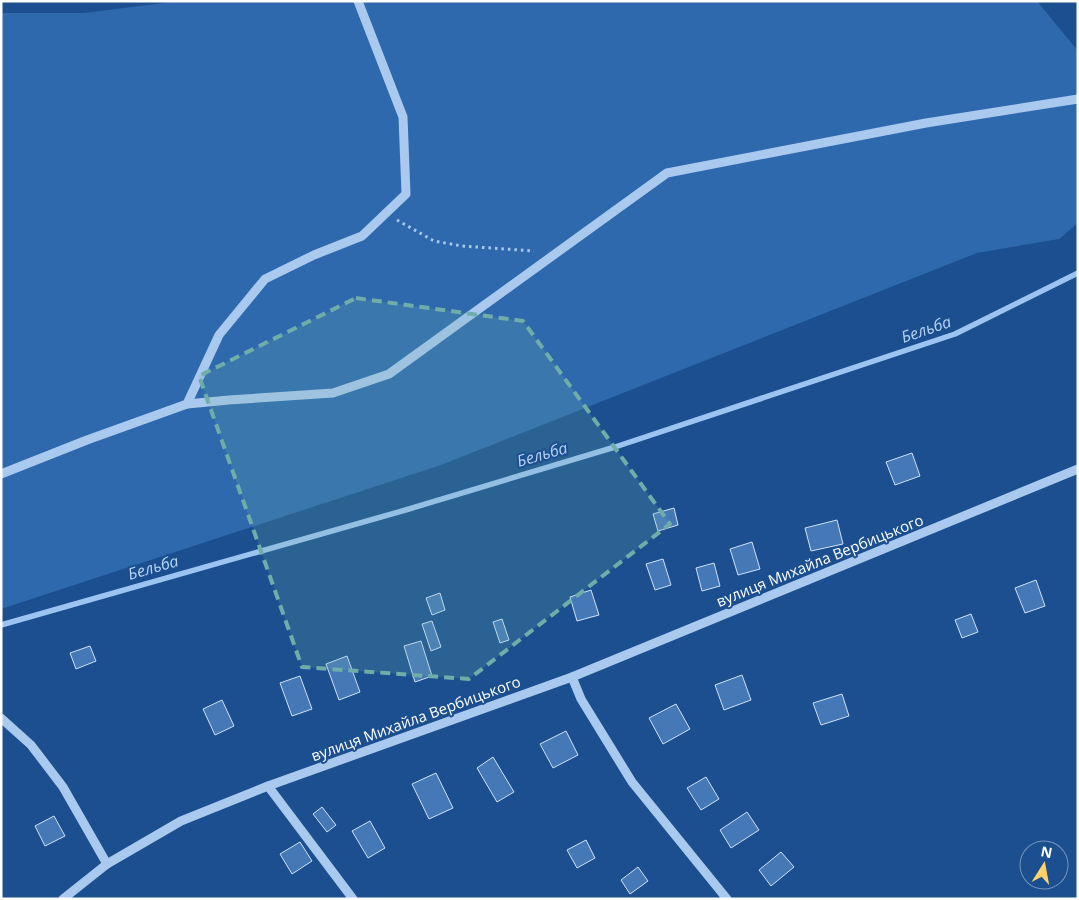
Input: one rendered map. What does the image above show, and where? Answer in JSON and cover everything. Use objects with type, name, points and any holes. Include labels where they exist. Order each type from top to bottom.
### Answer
[{"type":"street","points":[[187,404],[219,335],[265,279],[314,255],[362,236],[406,194],[403,118],[358,1]]},
{"type":"street","points":[[1,474],[87,440],[187,404],[333,393],[389,374],[559,253],[667,173],[926,123],[1078,98]]},
{"type":"street","name":"вулиця Михайла Вербицького","points":[[63,899],[107,864],[181,821],[268,786],[572,677],[1078,469]]},
{"type":"street","points":[[572,677],[581,699],[632,782],[727,899]]},
{"type":"street","points":[[1,718],[31,745],[63,787],[107,864]]},
{"type":"street","points":[[268,786],[353,899]]},
{"type":"path","points":[[385,214],[434,241],[462,246],[559,253]]},
{"type":"highlighted area","points":[[356,298],[523,321],[670,524],[469,679],[302,667],[199,376]]},
{"type":"shaded area","points":[[179,1],[1037,1],[1078,51],[1078,223],[1059,239],[977,253],[441,465],[1,609],[1,13],[84,13]]},
{"type":"building","points":[[912,453],[920,476],[895,485],[886,462]]},
{"type":"building","points":[[674,508],[678,525],[658,531],[653,514]]},
{"type":"building","points":[[837,520],[843,544],[811,551],[805,528]]},
{"type":"building","points":[[752,542],[760,569],[738,575],[730,549]]},
{"type":"building","points":[[663,559],[671,585],[655,590],[646,564]]},
{"type":"building","points":[[714,563],[720,586],[702,591],[696,568]]},
{"type":"building","points":[[1036,580],[1045,606],[1025,613],[1015,588]]},
{"type":"building","points":[[591,590],[599,615],[577,621],[570,597]]},
{"type":"building","points":[[440,593],[445,610],[432,615],[426,598]]},
{"type":"building","points":[[971,614],[978,632],[962,638],[955,620]]},
{"type":"building","points":[[502,619],[509,640],[500,643],[493,622]]},
{"type":"building","points":[[432,621],[441,647],[431,651],[422,624]]},
{"type":"building","points":[[421,641],[432,676],[415,682],[404,646]]},
{"type":"building","points":[[90,646],[96,661],[76,669],[70,653]]},
{"type":"building","points":[[347,656],[360,692],[339,700],[326,664]]},
{"type":"building","points":[[742,675],[751,700],[724,710],[715,685]]},
{"type":"building","points":[[300,676],[312,709],[292,716],[280,683]]},
{"type":"building","points":[[842,694],[849,716],[821,725],[813,703]]},
{"type":"building","points":[[222,700],[234,726],[215,735],[203,709]]},
{"type":"building","points":[[676,704],[690,729],[663,744],[649,718]]},
{"type":"building","points":[[566,731],[578,755],[553,768],[540,744]]},
{"type":"building","points":[[493,757],[514,792],[497,802],[477,768]]},
{"type":"building","points":[[436,773],[453,808],[429,819],[412,784]]},
{"type":"building","points":[[706,777],[719,799],[701,810],[687,788]]},
{"type":"building","points":[[322,807],[336,825],[327,832],[313,814]]},
{"type":"building","points":[[747,812],[759,830],[731,848],[720,830]]},
{"type":"building","points":[[54,816],[65,836],[45,846],[35,826]]},
{"type":"building","points":[[370,821],[385,848],[368,858],[352,831]]},
{"type":"building","points":[[586,840],[595,858],[577,868],[567,850]]},
{"type":"building","points":[[300,842],[312,861],[292,874],[280,854]]},
{"type":"building","points":[[781,852],[794,867],[771,886],[759,870]]},
{"type":"building","points":[[638,867],[648,881],[630,894],[621,880]]},
{"type":"waterway","name":"Бельба","points":[[1,625],[409,509],[615,447],[955,334],[1078,273]]}]
